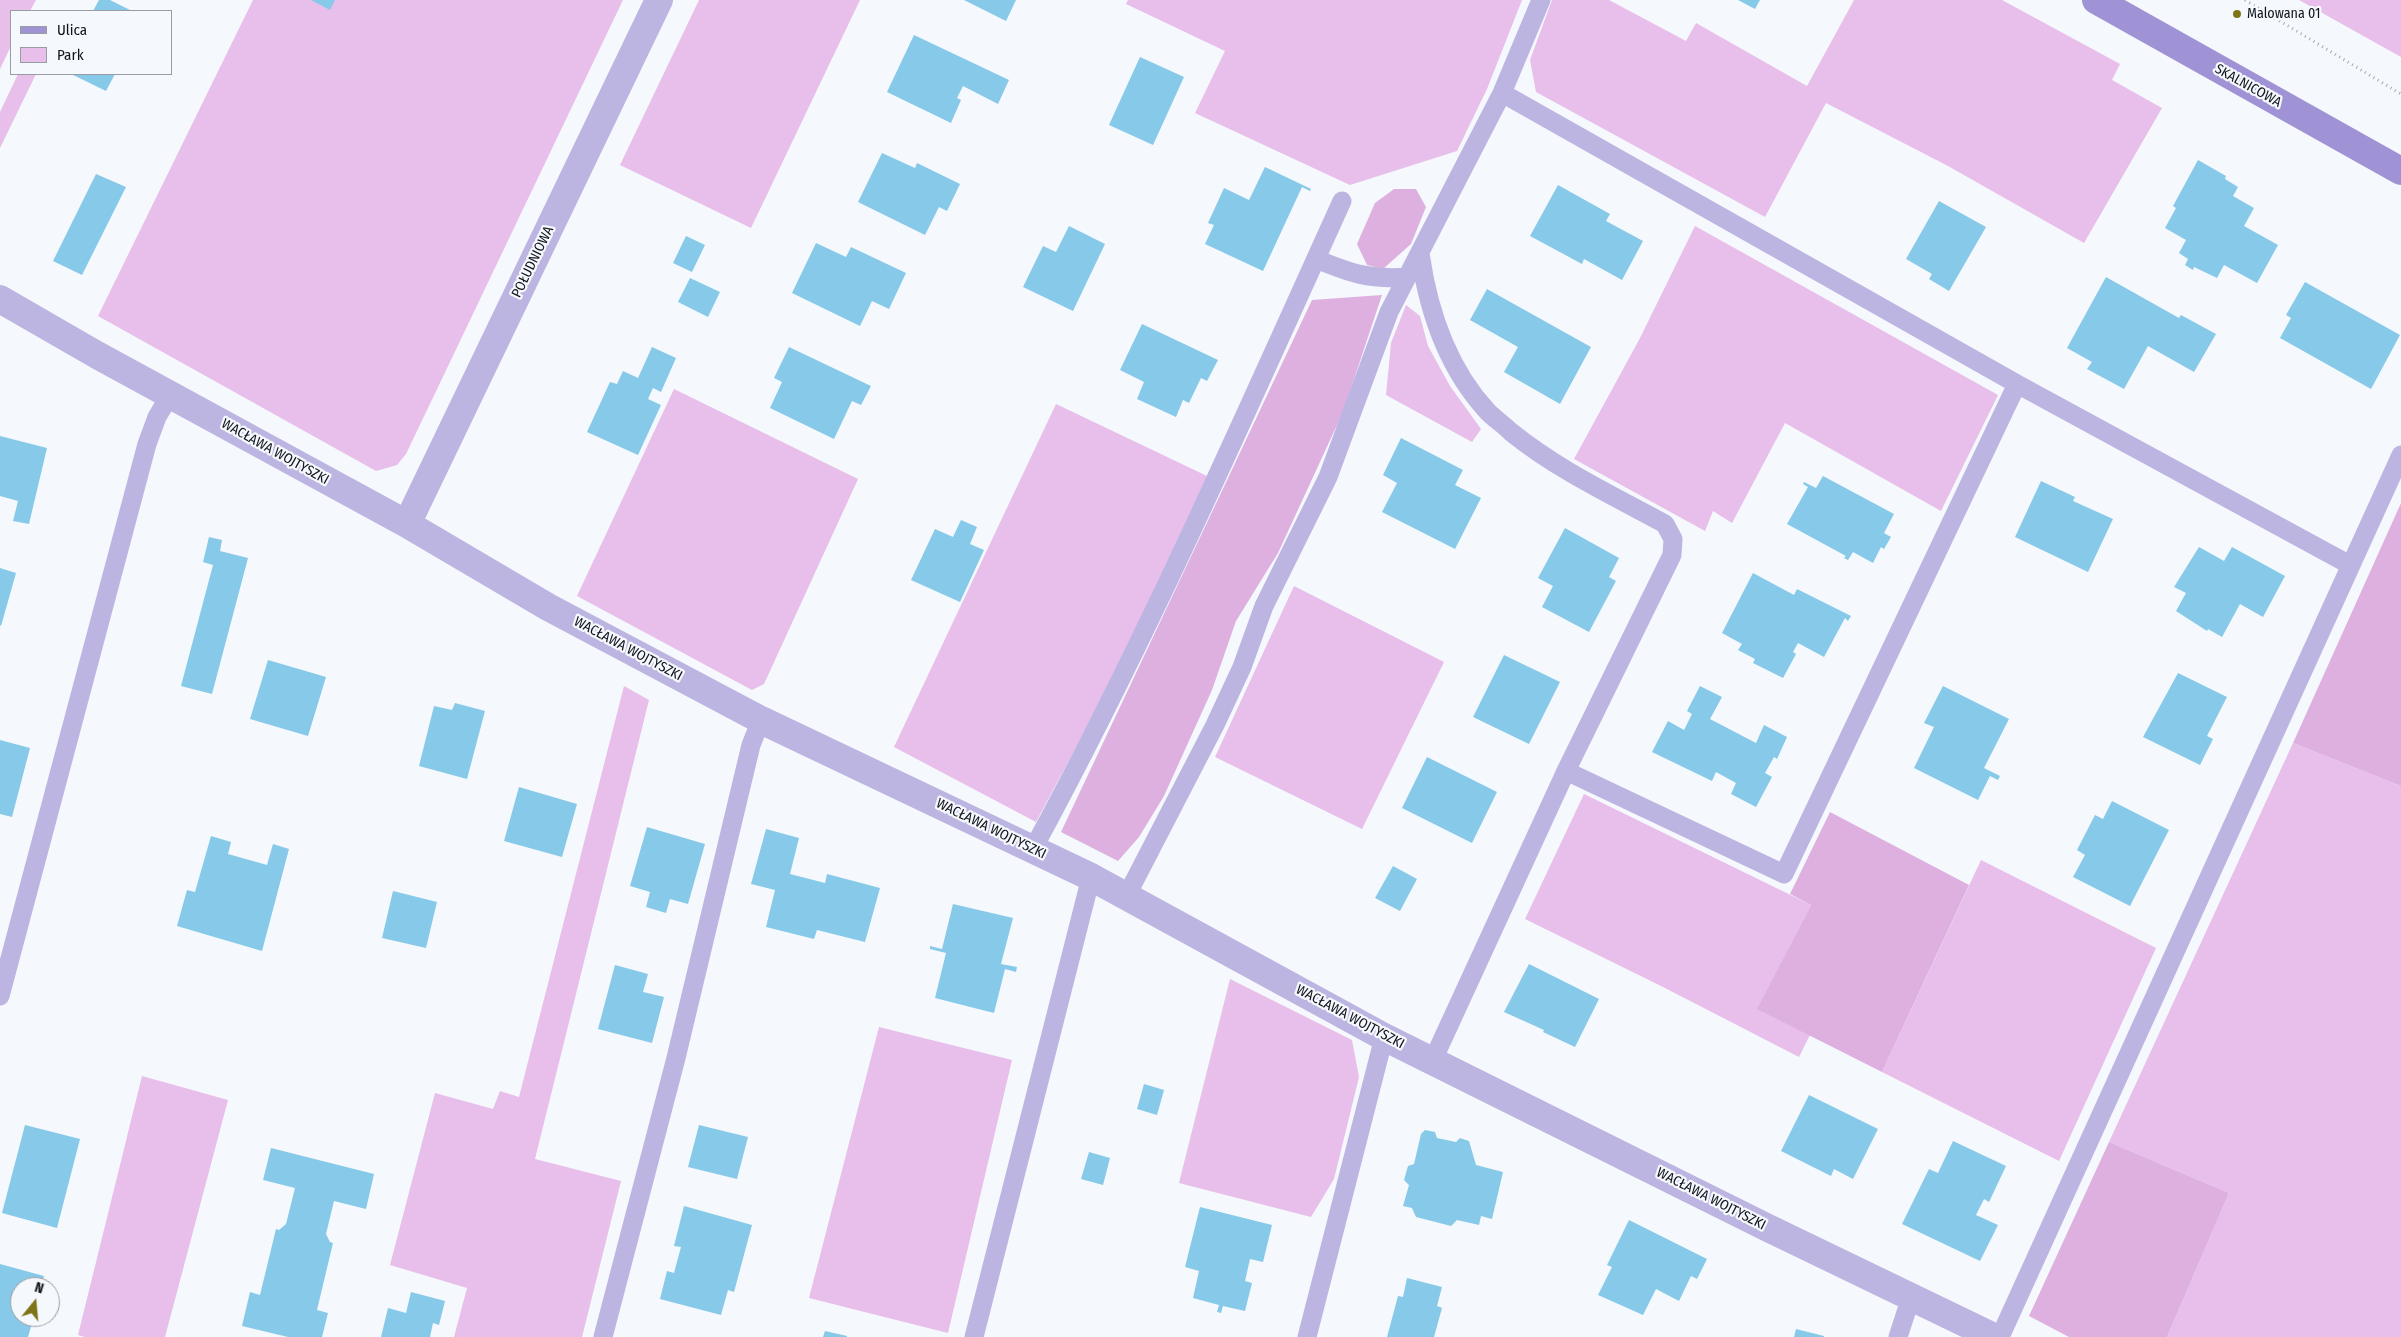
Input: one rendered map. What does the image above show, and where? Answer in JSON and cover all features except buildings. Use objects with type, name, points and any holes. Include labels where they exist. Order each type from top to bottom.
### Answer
[{"type":"street","name":"POŁUDNIOWA","points":[[406,524],[659,0]]},
{"type":"street","name":"SKALNICOWA","points":[[2096,0],[2401,171]]},
{"type":"street","name":"WACŁAWA WOJTYSZKI","points":[[0,299],[170,395],[406,524],[548,607],[761,720],[1091,877],[1384,1037],[1994,1337]]},
{"type":"lane","points":[[1127,896],[1219,717],[1242,667],[1264,606],[1328,477],[1389,312],[1502,93],[1540,0]]},
{"type":"lane","points":[[1502,93],[2017,384],[2350,565]]},
{"type":"lane","points":[[1033,849],[1087,749],[1161,596],[1342,201]]},
{"type":"lane","points":[[1420,253],[1425,289],[1443,338],[1457,370],[1488,412],[1532,448],[1565,470],[1665,524],[1673,539],[1672,555],[1566,770],[1433,1060]]},
{"type":"lane","points":[[1316,259],[1358,276],[1389,279],[1407,277]]},
{"type":"lane","points":[[1566,770],[1784,874],[2017,384]]},
{"type":"lane","points":[[0,996],[147,444],[157,417],[170,395]]},
{"type":"lane","points":[[2000,1337],[2401,455]]},
{"type":"lane","points":[[603,1337],[678,1048],[751,745],[761,720]]},
{"type":"lane","points":[[974,1337],[1091,877]]},
{"type":"lane","points":[[1307,1337],[1384,1037]]},
{"type":"lane","points":[[1898,1337],[1911,1297]]},
{"type":"path","points":[[2245,0],[2401,94]]},
{"type":"green space","points":[[0,0],[36,0],[31,10],[10,10],[10,48],[0,69]]},
{"type":"green space","points":[[253,0],[623,0],[406,454],[397,465],[376,471],[98,316]]},
{"type":"green space","points":[[699,0],[860,0],[751,228],[620,165]]},
{"type":"green space","points":[[1128,0],[1522,0],[1487,89],[1457,151],[1350,185],[1195,113],[1225,51],[1126,4]]},
{"type":"green space","points":[[1552,0],[1609,0],[1686,41],[1696,23],[1807,86],[1854,0],[2002,0],[2120,64],[2112,80],[2162,108],[2084,243],[1948,166],[1826,103],[1765,217],[1536,92],[1530,60]]},
{"type":"green space","points":[[2299,0],[2401,0],[2401,57]]},
{"type":"green space","points":[[18,75],[36,75],[0,148],[0,112]]},
{"type":"green space","points":[[1695,226],[1998,395],[1941,511],[1785,423],[1732,523],[1713,511],[1705,531],[1574,459],[1639,340]]},
{"type":"green space","points":[[1406,305],[1420,316],[1428,346],[1450,386],[1481,429],[1472,442],[1386,395],[1391,343]]},
{"type":"green space","points":[[674,389],[858,479],[764,684],[752,690],[577,596]]},
{"type":"green space","points":[[1056,404],[1207,476],[1111,682],[1036,822],[894,747]]},
{"type":"green space","points":[[1294,586],[1444,662],[1362,829],[1215,757]]},
{"type":"green space","points":[[624,686],[649,700],[535,1159],[621,1181],[582,1337],[454,1337],[467,1288],[390,1265],[435,1093],[493,1109],[500,1091],[519,1097]]},
{"type":"green space","points":[[2293,743],[2401,786],[2401,1337],[2167,1337],[2229,1193],[2109,1142]]},
{"type":"green space","points":[[1584,794],[1811,905],[1758,1008],[1810,1035],[1799,1057],[1525,919]]},
{"type":"green space","points":[[1981,860],[2156,948],[2059,1161],[1882,1072]]},
{"type":"green space","points":[[1230,979],[1352,1040],[1359,1077],[1334,1179],[1311,1217],[1179,1183]]},
{"type":"green space","points":[[879,1027],[1012,1060],[948,1333],[809,1298]]},
{"type":"green space","points":[[142,1076],[228,1100],[165,1337],[85,1337],[78,1335]]},
{"type":"shaded area","points":[[1394,189],[1416,189],[1426,207],[1411,244],[1383,269],[1367,265],[1357,244],[1375,203]]},
{"type":"shaded area","points":[[1382,295],[1343,412],[1278,553],[1236,621],[1212,690],[1164,796],[1139,837],[1118,861],[1061,832],[1312,300]]},
{"type":"shaded area","points":[[2401,503],[2401,786],[2293,743]]},
{"type":"shaded area","points":[[1830,812],[1969,885],[1882,1072],[1757,1009],[1811,905],[1790,894]]},
{"type":"shaded area","points":[[2109,1142],[2229,1193],[2167,1337],[2069,1337],[2029,1316]]},
{"type":"place","name":"Malowana 01","points":[[2237,14]]}]
